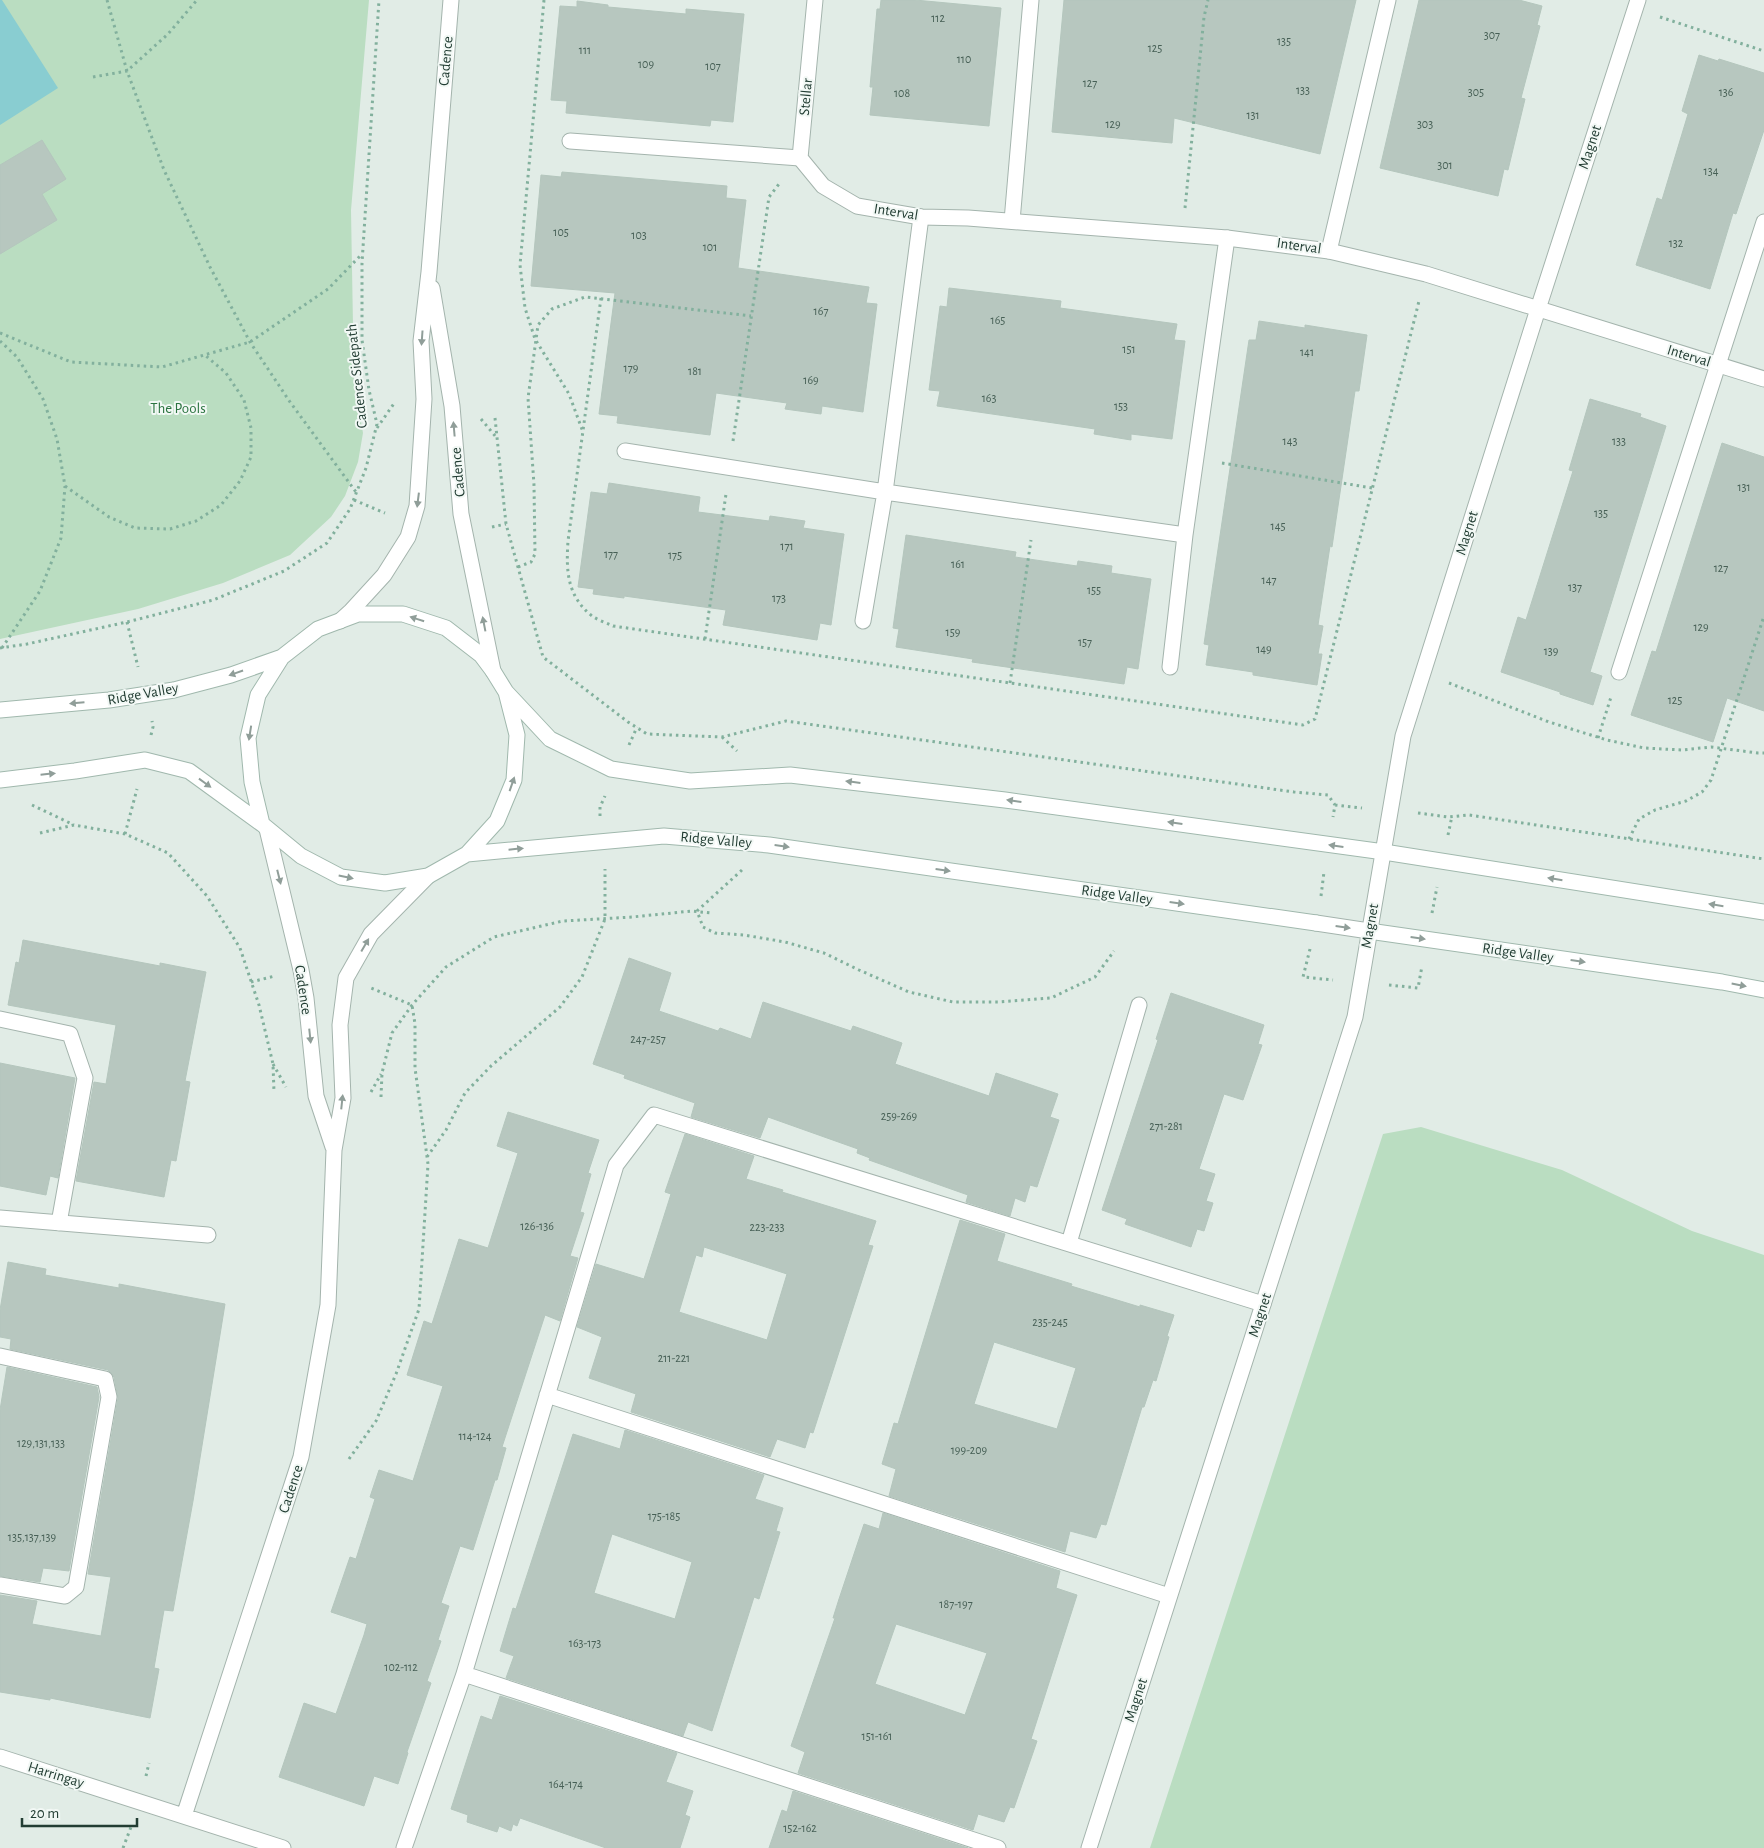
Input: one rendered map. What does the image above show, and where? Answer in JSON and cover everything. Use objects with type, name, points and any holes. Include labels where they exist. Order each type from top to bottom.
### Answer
[{"type":"street","name":"Cadence","points":[[339,622],[384,576],[408,538],[417,506],[424,399],[421,341],[429,272],[451,0]]},
{"type":"street","name":"Stellar","points":[[800,158],[815,0]]},
{"type":"street","points":[[1012,221],[1031,0]]},
{"type":"street","points":[[1329,251],[1388,0]]},
{"type":"street","name":"Magnet","points":[[1089,1848],[1355,1017],[1403,736],[1637,4]]},
{"type":"street","points":[[570,141],[800,158]]},
{"type":"street","name":"Interval","points":[[800,158],[823,186],[857,206],[921,216],[1012,221],[1227,238],[1329,251],[1426,274],[1764,379]]},
{"type":"street","points":[[863,620],[885,492],[921,216]]},
{"type":"street","points":[[1619,672],[1764,222]]},
{"type":"street","points":[[1170,667],[1195,459],[1227,238]]},
{"type":"street","name":"Cadence","points":[[429,272],[452,406],[461,514],[493,671]]},
{"type":"street","points":[[625,451],[885,492],[1185,536]]},
{"type":"street","points":[[282,657],[318,629],[358,614],[404,614],[446,628],[480,655],[506,692],[550,739],[611,769],[690,781],[790,775],[1005,800],[1384,852],[1764,912]]},
{"type":"street","name":"Cadence","points":[[282,657],[258,695],[248,738],[252,782],[301,970],[306,998],[316,1096],[334,1150]]},
{"type":"street","name":"Ridge Valley","points":[[0,710],[109,700],[174,690],[231,675],[282,657]]},
{"type":"street","points":[[0,780],[144,760],[189,771],[264,826],[301,856],[341,876],[385,883],[428,876],[468,854],[497,821],[514,780],[517,735],[506,692]]},
{"type":"street","name":"Ridge Valley","points":[[468,854],[664,836],[769,844],[1722,982],[1764,990]]},
{"type":"street","name":"Cadence","points":[[184,1816],[301,1457],[328,1305],[334,1150],[343,1098],[340,1025],[346,978],[371,934],[428,876]]},
{"type":"street","points":[[1069,1244],[1139,1005]]},
{"type":"street","points":[[0,1019],[70,1034],[85,1078],[59,1223]]},
{"type":"street","points":[[404,1848],[464,1674],[616,1165],[654,1114],[1263,1304]]},
{"type":"street","points":[[0,1218],[208,1235]]},
{"type":"street","points":[[0,1356],[105,1379],[109,1397],[76,1587],[65,1596],[0,1585]]},
{"type":"street","points":[[547,1395],[1169,1596]]},
{"type":"street","points":[[464,1674],[998,1848]]},
{"type":"street","name":"Harringay","points":[[0,1757],[283,1848]]},
{"type":"path","points":[[107,0],[127,71],[164,170],[210,267],[250,342],[290,402],[356,492]]},
{"type":"path","points":[[93,78],[127,71],[168,34],[197,0]]},
{"type":"path","name":"Cadence Sidepath","points":[[1,649],[127,622],[213,600],[284,571],[328,543],[350,509],[366,468],[377,424],[369,390],[362,340],[363,253],[379,0]]},
{"type":"path","points":[[544,0],[520,266],[525,308],[535,339],[569,394],[583,432]]},
{"type":"path","points":[[1182,235],[1203,27],[1208,0]]},
{"type":"path","points":[[1637,4],[1764,51]]},
{"type":"path","points":[[705,639],[769,197],[800,158]]},
{"type":"path","points":[[0,333],[71,362],[162,367],[250,342],[328,289],[363,253]]},
{"type":"path","points":[[601,298],[566,568],[574,597],[592,616],[613,626],[1303,725],[1314,719],[1426,274]]},
{"type":"path","points":[[518,567],[531,562],[535,554],[534,485],[528,398],[538,325],[552,309],[585,297],[751,316]]},
{"type":"path","points":[[0,341],[17,357],[43,398],[57,439],[65,486],[61,538],[40,591],[1,649]]},
{"type":"path","points":[[65,486],[109,517],[135,528],[170,529],[196,521],[221,504],[240,481],[251,457],[251,428],[244,400],[226,374],[206,355]]},
{"type":"path","points":[[495,418],[506,524],[543,658],[628,722],[648,734],[722,737],[786,721],[1294,792],[1328,794],[1335,805],[1316,923],[1303,977]]},
{"type":"path","points":[[1195,459],[1372,488]]},
{"type":"path","points":[[1010,683],[1035,514]]},
{"type":"path","points":[[1629,839],[1639,819],[1655,810],[1686,801],[1702,792],[1711,780],[1764,616]]},
{"type":"path","points":[[125,834],[153,727],[127,622]]},
{"type":"path","points":[[1598,738],[1619,672]]},
{"type":"path","points":[[1423,674],[1475,692],[1549,722],[1598,738],[1644,748],[1682,750],[1722,748],[1758,754],[1764,753]]},
{"type":"path","points":[[25,801],[74,825],[125,834],[168,853],[207,896],[240,948],[261,1013],[273,1064],[274,1092]]},
{"type":"path","points":[[1452,816],[1469,815],[1764,859]]},
{"type":"path","points":[[40,833],[74,825]]},
{"type":"path","points":[[697,912],[769,844]]},
{"type":"path","points":[[697,912],[703,927],[715,933],[744,935],[786,942],[824,953],[909,992],[953,1002],[999,1002],[1051,998],[1094,977],[1114,951]]},
{"type":"path","points":[[381,1097],[382,1073],[392,1033],[412,1004],[446,967],[494,937],[563,921],[697,912],[711,913]]},
{"type":"path","points":[[427,1158],[446,1130],[465,1093],[491,1066],[560,1007],[582,977],[605,919]]},
{"type":"path","points":[[349,1459],[376,1421],[396,1374],[419,1309],[428,1164],[415,1068],[415,1024],[412,1004]]},
{"type":"green space","name":"The Pools","points":[[0,0],[369,0],[351,210],[354,384],[363,433],[358,462],[345,496],[331,517],[290,555],[223,583],[138,609],[0,639]]},
{"type":"green space","points":[[1421,1127],[1562,1170],[1692,1231],[1764,1255],[1764,1848],[1150,1848],[1383,1134]]},
{"type":"water","points":[[0,0],[2,0],[58,88],[0,125]]},
{"type":"building","points":[[881,0],[915,0],[1001,8],[989,126],[870,115],[873,87],[870,87],[877,9],[880,9]]},
{"type":"building","points":[[1064,0],[1356,0],[1320,154],[1174,118],[1172,143],[1052,132]]},
{"type":"building","points":[[1419,0],[1519,0],[1542,6],[1537,25],[1540,26],[1521,98],[1525,99],[1508,170],[1504,169],[1498,196],[1380,168]]},
{"type":"building","points":[[577,1],[608,5],[608,7],[686,14],[686,9],[744,14],[733,122],[711,120],[710,126],[566,113],[567,101],[551,100],[560,6],[577,7]]},
{"type":"building","points":[[1699,55],[1764,73],[1764,130],[1736,214],[1733,213],[1710,289],[1636,265],[1657,198],[1662,200],[1688,114],[1682,111]]},
{"type":"building","points":[[42,140],[66,179],[42,194],[57,220],[0,254],[0,165]]},
{"type":"building","points":[[562,172],[727,186],[726,198],[746,200],[738,268],[869,287],[866,303],[877,304],[863,412],[822,406],[821,414],[785,409],[787,403],[716,393],[710,435],[617,423],[618,416],[599,414],[615,293],[531,286],[541,175],[561,177]]},
{"type":"building","points":[[949,288],[1061,301],[1060,308],[1177,324],[1174,340],[1185,341],[1172,439],[1131,434],[1131,440],[1094,434],[1095,429],[937,406],[940,391],[929,390],[940,306],[947,307]]},
{"type":"building","points":[[1259,321],[1305,328],[1305,325],[1367,335],[1359,391],[1355,391],[1332,547],[1330,546],[1318,625],[1323,626],[1318,654],[1322,654],[1317,685],[1253,675],[1253,672],[1206,665],[1209,645],[1204,644],[1249,340],[1256,340]]},
{"type":"building","points":[[1590,399],[1641,414],[1640,417],[1666,426],[1590,672],[1602,676],[1593,705],[1501,672],[1518,617],[1526,620],[1573,471],[1569,470]]},
{"type":"building","points":[[1722,443],[1764,457],[1764,711],[1727,698],[1713,742],[1631,715],[1652,651],[1656,652]]},
{"type":"building","points":[[609,483],[700,497],[698,512],[769,521],[770,516],[805,521],[803,528],[844,534],[831,625],[820,623],[817,640],[723,625],[726,610],[624,596],[624,598],[593,594],[594,589],[578,587],[591,492],[607,494]]},
{"type":"building","points":[[906,535],[1016,552],[1015,557],[1077,566],[1078,561],[1112,566],[1111,573],[1151,579],[1138,669],[1127,667],[1124,684],[972,662],[973,659],[896,647],[899,629],[893,628]]},
{"type":"building","points":[[23,940],[160,966],[160,963],[206,972],[185,1081],[190,1082],[176,1161],[171,1160],[164,1197],[76,1181],[94,1082],[106,1084],[116,1025],[8,1005],[16,962],[19,963]]},
{"type":"building","points":[[629,958],[671,973],[659,1011],[718,1031],[720,1028],[751,1039],[763,1002],[851,1031],[853,1026],[902,1043],[895,1064],[989,1096],[996,1073],[1058,1094],[1050,1117],[1059,1120],[1037,1187],[1030,1185],[1025,1202],[1015,1198],[1010,1216],[966,1202],[968,1195],[869,1160],[870,1158],[857,1153],[858,1149],[768,1117],[760,1138],[691,1117],[695,1103],[624,1078],[625,1075],[593,1064]]},
{"type":"building","points":[[1171,993],[1264,1025],[1258,1044],[1262,1045],[1243,1100],[1224,1094],[1199,1169],[1215,1174],[1206,1201],[1213,1203],[1204,1231],[1197,1229],[1191,1247],[1125,1224],[1127,1219],[1102,1210],[1158,1040],[1156,1039]]},
{"type":"building","points":[[0,1063],[75,1078],[58,1178],[50,1176],[46,1195],[0,1186]]},
{"type":"building","points":[[508,1112],[599,1140],[588,1173],[591,1174],[580,1212],[584,1213],[570,1256],[578,1258],[560,1321],[545,1315],[502,1447],[506,1448],[497,1480],[495,1480],[473,1550],[460,1546],[441,1603],[449,1606],[438,1640],[441,1641],[427,1681],[431,1683],[398,1784],[374,1776],[364,1806],[279,1777],[304,1703],[336,1714],[364,1635],[367,1624],[331,1612],[350,1557],[356,1559],[375,1499],[370,1497],[379,1470],[413,1481],[443,1386],[407,1375],[424,1321],[432,1324],[459,1239],[488,1248],[518,1153],[497,1146]]},
{"type":"building","points":[[685,1134],[754,1156],[746,1179],[876,1221],[868,1245],[873,1246],[813,1433],[810,1432],[805,1448],[777,1439],[770,1457],[631,1412],[636,1394],[589,1378],[602,1337],[577,1327],[596,1264],[644,1279],[671,1194],[665,1192]],"holes":[[[704,1247],[787,1274],[767,1340],[679,1312],[696,1255],[702,1257]]]},
{"type":"building","points":[[960,1220],[1005,1234],[997,1261],[1072,1284],[1071,1286],[1140,1307],[1140,1305],[1174,1315],[1156,1381],[1153,1380],[1144,1407],[1142,1407],[1106,1525],[1101,1524],[1096,1538],[1070,1531],[1065,1552],[889,1496],[896,1469],[882,1464],[894,1423],[898,1424]],"holes":[[[994,1342],[1076,1368],[1057,1429],[974,1404]]]},
{"type":"building","points":[[8,1262],[46,1269],[45,1275],[119,1288],[119,1284],[225,1304],[173,1611],[164,1610],[154,1668],[159,1669],[150,1718],[50,1698],[50,1700],[0,1692],[0,1595],[37,1601],[32,1624],[101,1636],[111,1577],[88,1574],[118,1398],[114,1377],[108,1370],[10,1349],[11,1339],[0,1337],[0,1310]]},
{"type":"building","points":[[7,1367],[97,1387],[99,1397],[69,1571],[43,1568],[40,1582],[0,1576],[0,1410]]},
{"type":"building","points":[[625,1430],[764,1475],[755,1499],[783,1508],[776,1531],[780,1532],[759,1599],[754,1597],[712,1731],[688,1722],[683,1736],[506,1678],[514,1656],[500,1651],[513,1608],[516,1609],[573,1434],[620,1449]],"holes":[[[612,1534],[692,1562],[675,1619],[594,1593]]]},
{"type":"building","points":[[883,1513],[1060,1571],[1056,1588],[1077,1595],[1031,1739],[1037,1741],[1014,1808],[1010,1807],[1004,1822],[978,1814],[973,1830],[798,1773],[805,1752],[791,1746],[835,1618],[833,1618],[839,1599],[864,1524],[879,1529]],"holes":[[[896,1624],[987,1653],[965,1715],[875,1684]]]},
{"type":"building","points":[[500,1696],[677,1753],[666,1782],[693,1791],[685,1815],[690,1817],[680,1848],[606,1848],[520,1818],[517,1826],[513,1824],[511,1831],[499,1826],[497,1832],[467,1822],[468,1815],[451,1809],[481,1716],[492,1720]]},
{"type":"building","points":[[793,1791],[968,1848],[769,1848],[782,1810],[787,1812]]}]
